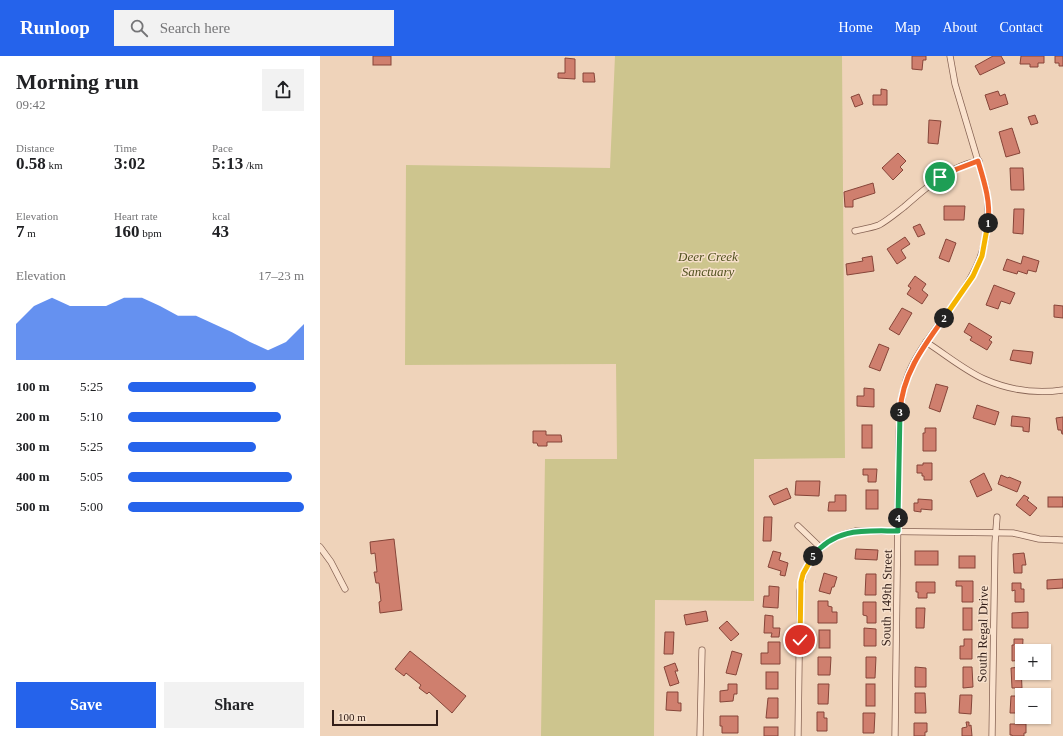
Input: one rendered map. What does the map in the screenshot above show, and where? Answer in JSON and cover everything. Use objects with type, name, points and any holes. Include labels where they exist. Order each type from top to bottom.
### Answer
[{"type":"street","name":"South 149th Street","points":[[895,736],[899,432],[901,400],[908,374],[919,353],[973,276],[982,256],[985,244],[989,212],[986,188],[955,84],[950,56]]},
{"type":"street","points":[[855,231],[870,228],[888,220],[929,184],[957,169],[978,161]]},
{"type":"street","points":[[926,342],[984,379],[1021,390],[1039,392],[1063,390]]},
{"type":"street","name":"South Regal Drive","points":[[992,736],[995,533],[997,517]]},
{"type":"street","points":[[798,526],[821,548]]},
{"type":"street","points":[[798,736],[801,582],[814,554],[833,539],[848,532],[856,531],[898,531],[1013,533],[1039,539],[1063,540]]},
{"type":"street","points":[[320,547],[334,567],[345,589]]},
{"type":"street","points":[[700,736],[702,650]]},
{"type":"green space","name":"Deer Creek Sanctuary","points":[[615,56],[842,56],[845,458],[754,459],[754,601],[655,600],[654,736],[541,736],[545,459],[617,459],[616,364],[405,365],[406,165],[610,168]]},
{"type":"building","points":[[373,56],[391,56],[391,65],[373,65]]},
{"type":"building","points":[[912,56],[926,56],[926,60],[923,60],[922,70],[912,69]]},
{"type":"building","points":[[993,56],[1001,56],[1005,63],[980,75],[975,66]]},
{"type":"building","points":[[1021,56],[1044,56],[1044,63],[1038,63],[1038,67],[1030,67],[1030,64],[1020,64]]},
{"type":"building","points":[[1055,56],[1063,56],[1063,66],[1059,66],[1059,63],[1055,63]]},
{"type":"building","points":[[565,58],[575,59],[575,79],[558,78],[558,73],[565,73]]},
{"type":"building","points":[[583,73],[594,73],[595,82],[583,82]]},
{"type":"building","points":[[881,89],[887,90],[887,105],[873,105],[873,95],[881,95]]},
{"type":"building","points":[[998,91],[1000,96],[1005,94],[1008,104],[990,110],[985,95]]},
{"type":"building","points":[[859,94],[863,104],[855,107],[851,97]]},
{"type":"building","points":[[1035,115],[1038,123],[1031,125],[1028,117]]},
{"type":"building","points":[[929,120],[941,121],[938,144],[928,143]]},
{"type":"building","points":[[1012,128],[1020,153],[1006,157],[999,132]]},
{"type":"building","points":[[898,153],[906,161],[900,167],[903,170],[893,180],[882,168]]},
{"type":"building","points":[[1010,168],[1023,168],[1024,190],[1011,190]]},
{"type":"building","points":[[873,183],[875,193],[853,200],[853,207],[845,207],[844,192]]},
{"type":"building","points":[[944,206],[965,206],[964,220],[944,220]]},
{"type":"building","points":[[1014,209],[1024,209],[1023,234],[1013,233]]},
{"type":"building","points":[[920,224],[925,234],[918,237],[913,227]]},
{"type":"building","points":[[905,237],[910,244],[901,250],[906,258],[897,264],[887,249]]},
{"type":"building","points":[[946,239],[956,243],[949,262],[939,258]]},
{"type":"building","points":[[872,256],[874,271],[847,275],[846,264],[863,261],[862,258]]},
{"type":"building","points":[[1023,256],[1039,261],[1036,272],[1028,270],[1027,274],[1018,271],[1017,274],[1003,270],[1007,259],[1021,264]]},
{"type":"building","points":[[915,276],[926,284],[922,290],[928,295],[922,304],[907,294],[911,288],[908,286]]},
{"type":"building","points":[[994,285],[1015,293],[1010,304],[1001,301],[998,309],[986,305]]},
{"type":"building","points":[[1054,305],[1063,306],[1063,318],[1054,317]]},
{"type":"building","points":[[902,308],[912,313],[899,335],[889,329]]},
{"type":"building","points":[[969,323],[992,337],[989,340],[992,342],[987,350],[970,340],[972,337],[964,332]]},
{"type":"building","points":[[879,344],[889,348],[880,371],[869,367]]},
{"type":"building","points":[[1013,350],[1033,352],[1031,364],[1010,360]]},
{"type":"building","points":[[936,384],[948,387],[940,412],[929,408]]},
{"type":"building","points":[[864,388],[874,389],[874,407],[857,406],[857,396],[864,396]]},
{"type":"building","points":[[977,405],[999,412],[995,425],[973,418]]},
{"type":"building","points":[[1012,416],[1030,418],[1029,432],[1023,431],[1023,427],[1011,426]]},
{"type":"building","points":[[1063,417],[1062,434],[1061,430],[1058,430],[1056,418]]},
{"type":"building","points":[[862,425],[872,425],[872,448],[862,448]]},
{"type":"building","points":[[925,428],[936,428],[936,451],[923,451],[923,433],[925,433]]},
{"type":"building","points":[[533,431],[546,431],[546,435],[561,435],[562,442],[547,442],[547,446],[538,446],[537,443],[533,443]]},
{"type":"building","points":[[923,463],[932,463],[932,480],[924,480],[922,473],[917,473],[917,465],[923,465]]},
{"type":"building","points":[[863,469],[877,469],[876,482],[868,482],[868,475],[863,475]]},
{"type":"building","points":[[984,473],[992,490],[977,497],[970,481]]},
{"type":"building","points":[[1001,475],[1021,482],[1017,492],[998,484]]},
{"type":"building","points":[[796,481],[820,481],[819,496],[795,495]]},
{"type":"building","points":[[787,488],[791,498],[774,505],[769,496]]},
{"type":"building","points":[[866,490],[878,490],[878,509],[866,509]]},
{"type":"building","points":[[835,495],[846,495],[846,511],[828,511],[829,502],[835,502]]},
{"type":"building","points":[[1024,495],[1029,498],[1027,500],[1037,508],[1030,516],[1016,505]]},
{"type":"building","points":[[1048,497],[1063,497],[1063,507],[1048,507]]},
{"type":"building","points":[[918,499],[932,500],[932,510],[921,509],[921,512],[914,511],[914,503],[918,503]]},
{"type":"building","points":[[764,517],[772,517],[771,541],[763,541]]},
{"type":"building","points":[[394,539],[402,610],[380,613],[379,602],[381,601],[379,583],[376,583],[374,572],[377,572],[375,553],[371,554],[370,542]]},
{"type":"building","points":[[856,549],[878,550],[877,560],[855,559]]},
{"type":"building","points":[[773,551],[781,553],[779,560],[788,563],[785,576],[780,575],[781,571],[768,567]]},
{"type":"building","points":[[915,551],[938,551],[938,565],[915,565]]},
{"type":"building","points":[[1024,553],[1026,565],[1022,565],[1022,573],[1014,573],[1013,554]]},
{"type":"building","points":[[959,556],[975,556],[975,568],[959,568]]},
{"type":"building","points":[[824,573],[837,577],[830,594],[819,591]]},
{"type":"building","points":[[866,574],[876,574],[876,595],[865,595]]},
{"type":"building","points":[[1063,579],[1063,588],[1047,589],[1047,580]]},
{"type":"building","points":[[956,581],[973,581],[973,602],[962,602],[962,586],[956,586]]},
{"type":"building","points":[[916,582],[935,582],[935,593],[927,593],[927,598],[918,598],[918,592],[916,592]]},
{"type":"building","points":[[1012,583],[1021,583],[1021,589],[1024,589],[1024,602],[1015,602],[1015,590],[1012,591]]},
{"type":"building","points":[[769,586],[779,587],[778,608],[763,607],[764,596],[769,596]]},
{"type":"building","points":[[818,601],[828,601],[828,606],[832,607],[832,612],[837,612],[837,623],[818,623]]},
{"type":"building","points":[[863,602],[876,602],[876,623],[867,623],[867,616],[863,615]]},
{"type":"building","points":[[916,608],[925,608],[924,628],[916,628]]},
{"type":"building","points":[[963,608],[972,608],[972,630],[963,630]]},
{"type":"building","points":[[706,611],[708,621],[686,625],[684,615]]},
{"type":"building","points":[[1028,612],[1028,628],[1012,628],[1012,613]]},
{"type":"building","points":[[765,615],[773,616],[773,628],[780,628],[779,637],[771,637],[772,633],[764,633]]},
{"type":"building","points":[[727,621],[739,634],[731,641],[719,628]]},
{"type":"building","points":[[864,628],[876,629],[876,646],[864,646]]},
{"type":"building","points":[[819,630],[830,630],[830,648],[819,648]]},
{"type":"building","points":[[665,632],[674,632],[673,654],[664,654]]},
{"type":"building","points":[[964,639],[972,639],[972,659],[960,659],[960,646],[964,646]]},
{"type":"building","points":[[1014,639],[1023,639],[1023,644],[1015,644],[1015,661],[1012,661],[1012,645],[1014,645]]},
{"type":"building","points":[[768,642],[780,642],[780,664],[761,664],[761,653],[768,653]]},
{"type":"building","points":[[410,651],[466,696],[452,713],[429,692],[427,694],[419,688],[421,685],[406,673],[404,676],[395,669]]},
{"type":"building","points":[[732,651],[742,654],[736,675],[726,673]]},
{"type":"building","points":[[818,657],[831,657],[830,675],[818,675]]},
{"type":"building","points":[[866,657],[876,657],[875,678],[866,678]]},
{"type":"building","points":[[675,663],[678,671],[675,671],[679,683],[670,686],[664,667]]},
{"type":"building","points":[[915,667],[926,668],[926,687],[915,687]]},
{"type":"building","points":[[963,667],[972,667],[973,687],[963,688]]},
{"type":"building","points":[[1011,668],[1015,668],[1015,680],[1022,680],[1022,688],[1012,688]]},
{"type":"building","points":[[766,672],[778,672],[778,689],[766,689]]},
{"type":"building","points":[[728,684],[737,684],[737,694],[734,694],[733,701],[720,702],[720,691],[728,690]]},
{"type":"building","points":[[818,684],[829,684],[828,704],[818,704]]},
{"type":"building","points":[[866,684],[875,684],[875,706],[866,706]]},
{"type":"building","points":[[667,692],[678,692],[678,703],[681,703],[681,711],[666,710]]},
{"type":"building","points":[[915,693],[925,693],[926,713],[915,713]]},
{"type":"building","points":[[960,695],[972,695],[971,714],[959,713]]},
{"type":"building","points":[[1011,696],[1015,696],[1015,713],[1010,713]]},
{"type":"building","points":[[768,698],[778,698],[778,718],[766,718]]},
{"type":"building","points":[[817,712],[824,712],[824,718],[827,718],[827,731],[817,731]]},
{"type":"building","points":[[863,713],[875,713],[874,733],[863,733]]},
{"type":"building","points":[[720,716],[738,716],[738,733],[722,733]]},
{"type":"building","points":[[966,722],[969,722],[969,726],[971,725],[972,736],[962,736],[962,728],[967,727]]},
{"type":"building","points":[[914,723],[927,723],[927,732],[925,732],[925,736],[914,736]]},
{"type":"building","points":[[1010,724],[1026,724],[1026,733],[1024,733],[1024,736],[1010,735]]},
{"type":"building","points":[[764,727],[778,727],[778,736],[764,736]]},
{"type":"route","points":[[800,640],[801,582],[803,574],[814,554],[826,543],[848,532],[898,531],[899,432],[902,392],[908,374],[919,353],[973,276],[982,256],[989,212],[986,188],[978,161],[940,177]]}]
